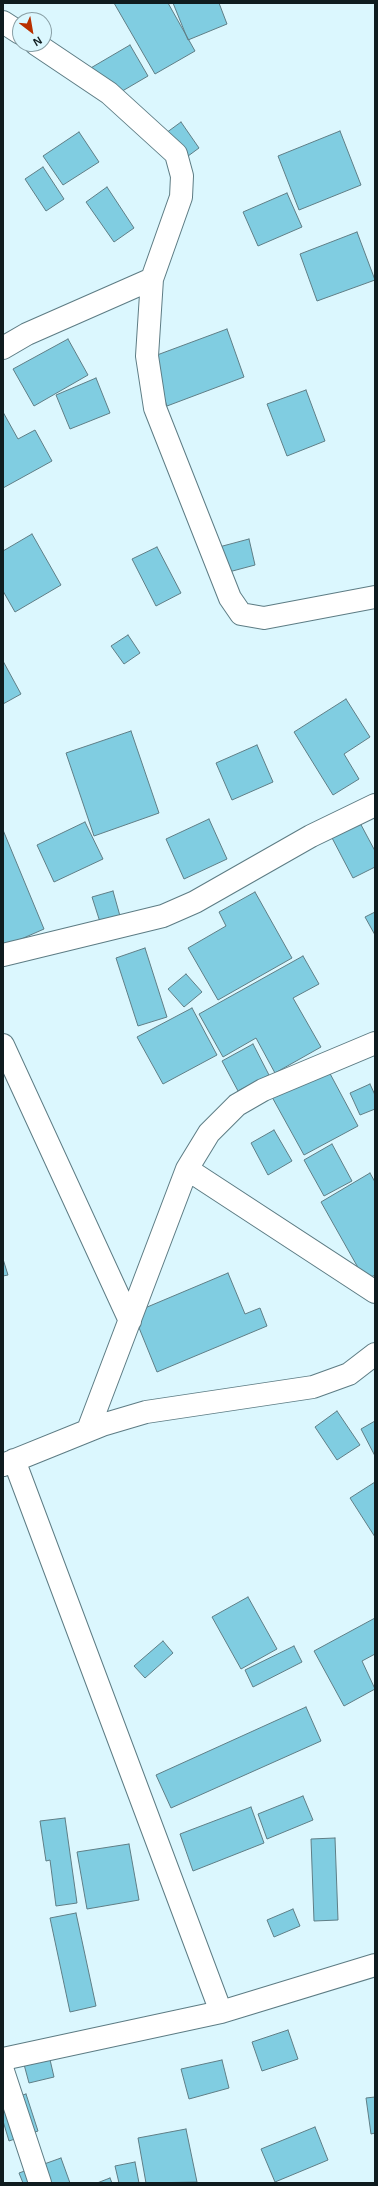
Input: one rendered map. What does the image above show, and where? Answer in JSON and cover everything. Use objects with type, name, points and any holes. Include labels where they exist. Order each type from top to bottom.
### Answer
[{"type":"street","points":[[3,22],[12,28]]},
{"type":"street","points":[[48,52],[110,93],[176,154],[182,176],[181,197],[152,279],[147,356],[155,408],[230,598],[241,614],[264,618],[375,597]]},
{"type":"street","points":[[3,348],[27,334],[152,279]]},
{"type":"street","points":[[3,955],[163,916],[195,902],[311,836],[375,805]]},
{"type":"street","points":[[88,1430],[187,1169],[209,1133],[237,1105],[263,1090],[375,1043]]},
{"type":"street","points":[[3,1045],[130,1321]]},
{"type":"street","points":[[187,1169],[375,1292]]},
{"type":"street","points":[[221,2012],[8,1463],[88,1430],[146,1412],[313,1387],[349,1374],[375,1354]]},
{"type":"street","points":[[3,2059],[221,2012],[375,1965]]},
{"type":"street","points":[[3,2072],[40,2183]]},
{"type":"building","points":[[114,3],[168,3],[195,51],[155,74]]},
{"type":"building","points":[[173,3],[219,3],[227,24],[188,40]]},
{"type":"building","points":[[130,45],[148,76],[107,100],[89,69]]},
{"type":"building","points":[[181,122],[199,148],[184,159],[166,133]]},
{"type":"building","points":[[340,131],[361,185],[299,210],[278,156]]},
{"type":"building","points":[[79,132],[99,162],[63,185],[43,156]]},
{"type":"building","points":[[43,167],[64,199],[46,211],[25,179]]},
{"type":"building","points":[[107,187],[134,228],[114,242],[86,202]]},
{"type":"building","points":[[287,193],[302,227],[258,246],[243,212]]},
{"type":"building","points":[[357,232],[375,280],[317,301],[300,254]]},
{"type":"building","points":[[227,329],[244,377],[167,406],[149,358]]},
{"type":"building","points":[[68,339],[88,375],[34,406],[13,369]]},
{"type":"building","points":[[96,378],[110,413],[70,429],[56,395]]},
{"type":"building","points":[[306,390],[325,441],[287,456],[267,404]]},
{"type":"building","points":[[3,412],[18,439],[35,430],[52,461],[3,488]]},
{"type":"building","points":[[32,534],[61,585],[15,612],[3,591],[3,551]]},
{"type":"building","points":[[249,539],[255,565],[225,573],[219,547]]},
{"type":"building","points":[[157,547],[181,593],[156,606],[132,559]]},
{"type":"building","points":[[128,635],[140,653],[124,664],[111,646]]},
{"type":"building","points":[[3,661],[21,694],[3,704]]},
{"type":"building","points":[[346,699],[370,737],[344,754],[359,779],[333,795],[294,732]]},
{"type":"building","points":[[131,731],[159,813],[94,836],[66,753]]},
{"type":"building","points":[[257,745],[273,782],[232,800],[216,763]]},
{"type":"building","points":[[209,819],[227,859],[184,879],[166,839]]},
{"type":"building","points":[[359,821],[375,851],[375,867],[353,878],[331,836]]},
{"type":"building","points":[[85,822],[103,859],[54,882],[37,845]]},
{"type":"building","points":[[3,830],[44,929],[3,947]]},
{"type":"building","points":[[113,891],[120,916],[100,922],[92,897]]},
{"type":"building","points":[[255,892],[292,958],[218,1000],[188,948],[226,926],[219,912]]},
{"type":"building","points":[[375,912],[375,935],[365,917]]},
{"type":"building","points":[[145,948],[167,1017],[138,1026],[116,958]]},
{"type":"building","points":[[303,956],[319,984],[293,998],[321,1047],[275,1073],[256,1038],[223,1057],[199,1014]]},
{"type":"building","points":[[186,974],[202,992],[184,1007],[168,989]]},
{"type":"building","points":[[192,1008],[217,1055],[163,1084],[137,1037]]},
{"type":"building","points":[[253,1044],[269,1075],[238,1091],[222,1061]]},
{"type":"building","points":[[327,1068],[358,1126],[304,1155],[272,1097]]},
{"type":"building","points":[[370,1084],[375,1095],[375,1109],[360,1115],[350,1093]]},
{"type":"building","points":[[274,1130],[292,1161],[268,1175],[251,1143]]},
{"type":"building","points":[[332,1144],[352,1181],[324,1196],[304,1160]]},
{"type":"building","points":[[370,1173],[375,1182],[375,1275],[365,1280],[321,1202]]},
{"type":"building","points":[[3,1259],[8,1275],[3,1276]]},
{"type":"building","points":[[228,1273],[245,1314],[260,1308],[267,1326],[157,1372],[133,1313]]},
{"type":"building","points":[[337,1411],[360,1445],[337,1460],[315,1427]]},
{"type":"building","points":[[375,1421],[375,1456],[361,1429]]},
{"type":"building","points":[[375,1482],[375,1537],[350,1498]]},
{"type":"building","points":[[248,1597],[277,1649],[241,1669],[212,1617]]},
{"type":"building","points":[[375,1618],[375,1654],[362,1661],[375,1689],[344,1706],[314,1651]]},
{"type":"building","points":[[163,1641],[173,1653],[145,1678],[134,1666]]},
{"type":"building","points":[[294,1646],[302,1662],[253,1687],[245,1670]]},
{"type":"building","points":[[306,1707],[321,1741],[171,1808],[156,1775]]},
{"type":"building","points":[[303,1796],[313,1820],[267,1839],[258,1814]]},
{"type":"building","points":[[251,1807],[264,1843],[193,1871],[180,1834]]},
{"type":"building","points":[[65,1818],[77,1903],[56,1906],[50,1860],[46,1861],[40,1821]]},
{"type":"building","points":[[335,1838],[338,1920],[314,1921],[311,1839]]},
{"type":"building","points":[[129,1844],[139,1900],[87,1909],[77,1852]]},
{"type":"building","points":[[293,1909],[300,1926],[274,1937],[267,1920]]},
{"type":"building","points":[[76,1913],[96,2006],[70,2012],[50,1918]]},
{"type":"building","points":[[288,2030],[298,2059],[262,2071],[252,2042]]},
{"type":"building","points":[[48,2051],[54,2077],[29,2083],[22,2057]]},
{"type":"building","points":[[222,2060],[229,2088],[189,2099],[181,2069]]},
{"type":"building","points":[[26,2094],[38,2131],[9,2141],[3,2121],[3,2101]]},
{"type":"building","points":[[375,2097],[375,2133],[371,2134],[366,2098]]},
{"type":"building","points":[[315,2127],[328,2160],[275,2182],[261,2149]]},
{"type":"building","points":[[186,2129],[197,2182],[146,2183],[138,2138]]},
{"type":"building","points":[[61,2158],[70,2183],[23,2183],[19,2173]]},
{"type":"building","points":[[135,2162],[139,2183],[119,2183],[115,2166]]},
{"type":"building","points":[[110,2178],[112,2183],[97,2183]]}]
